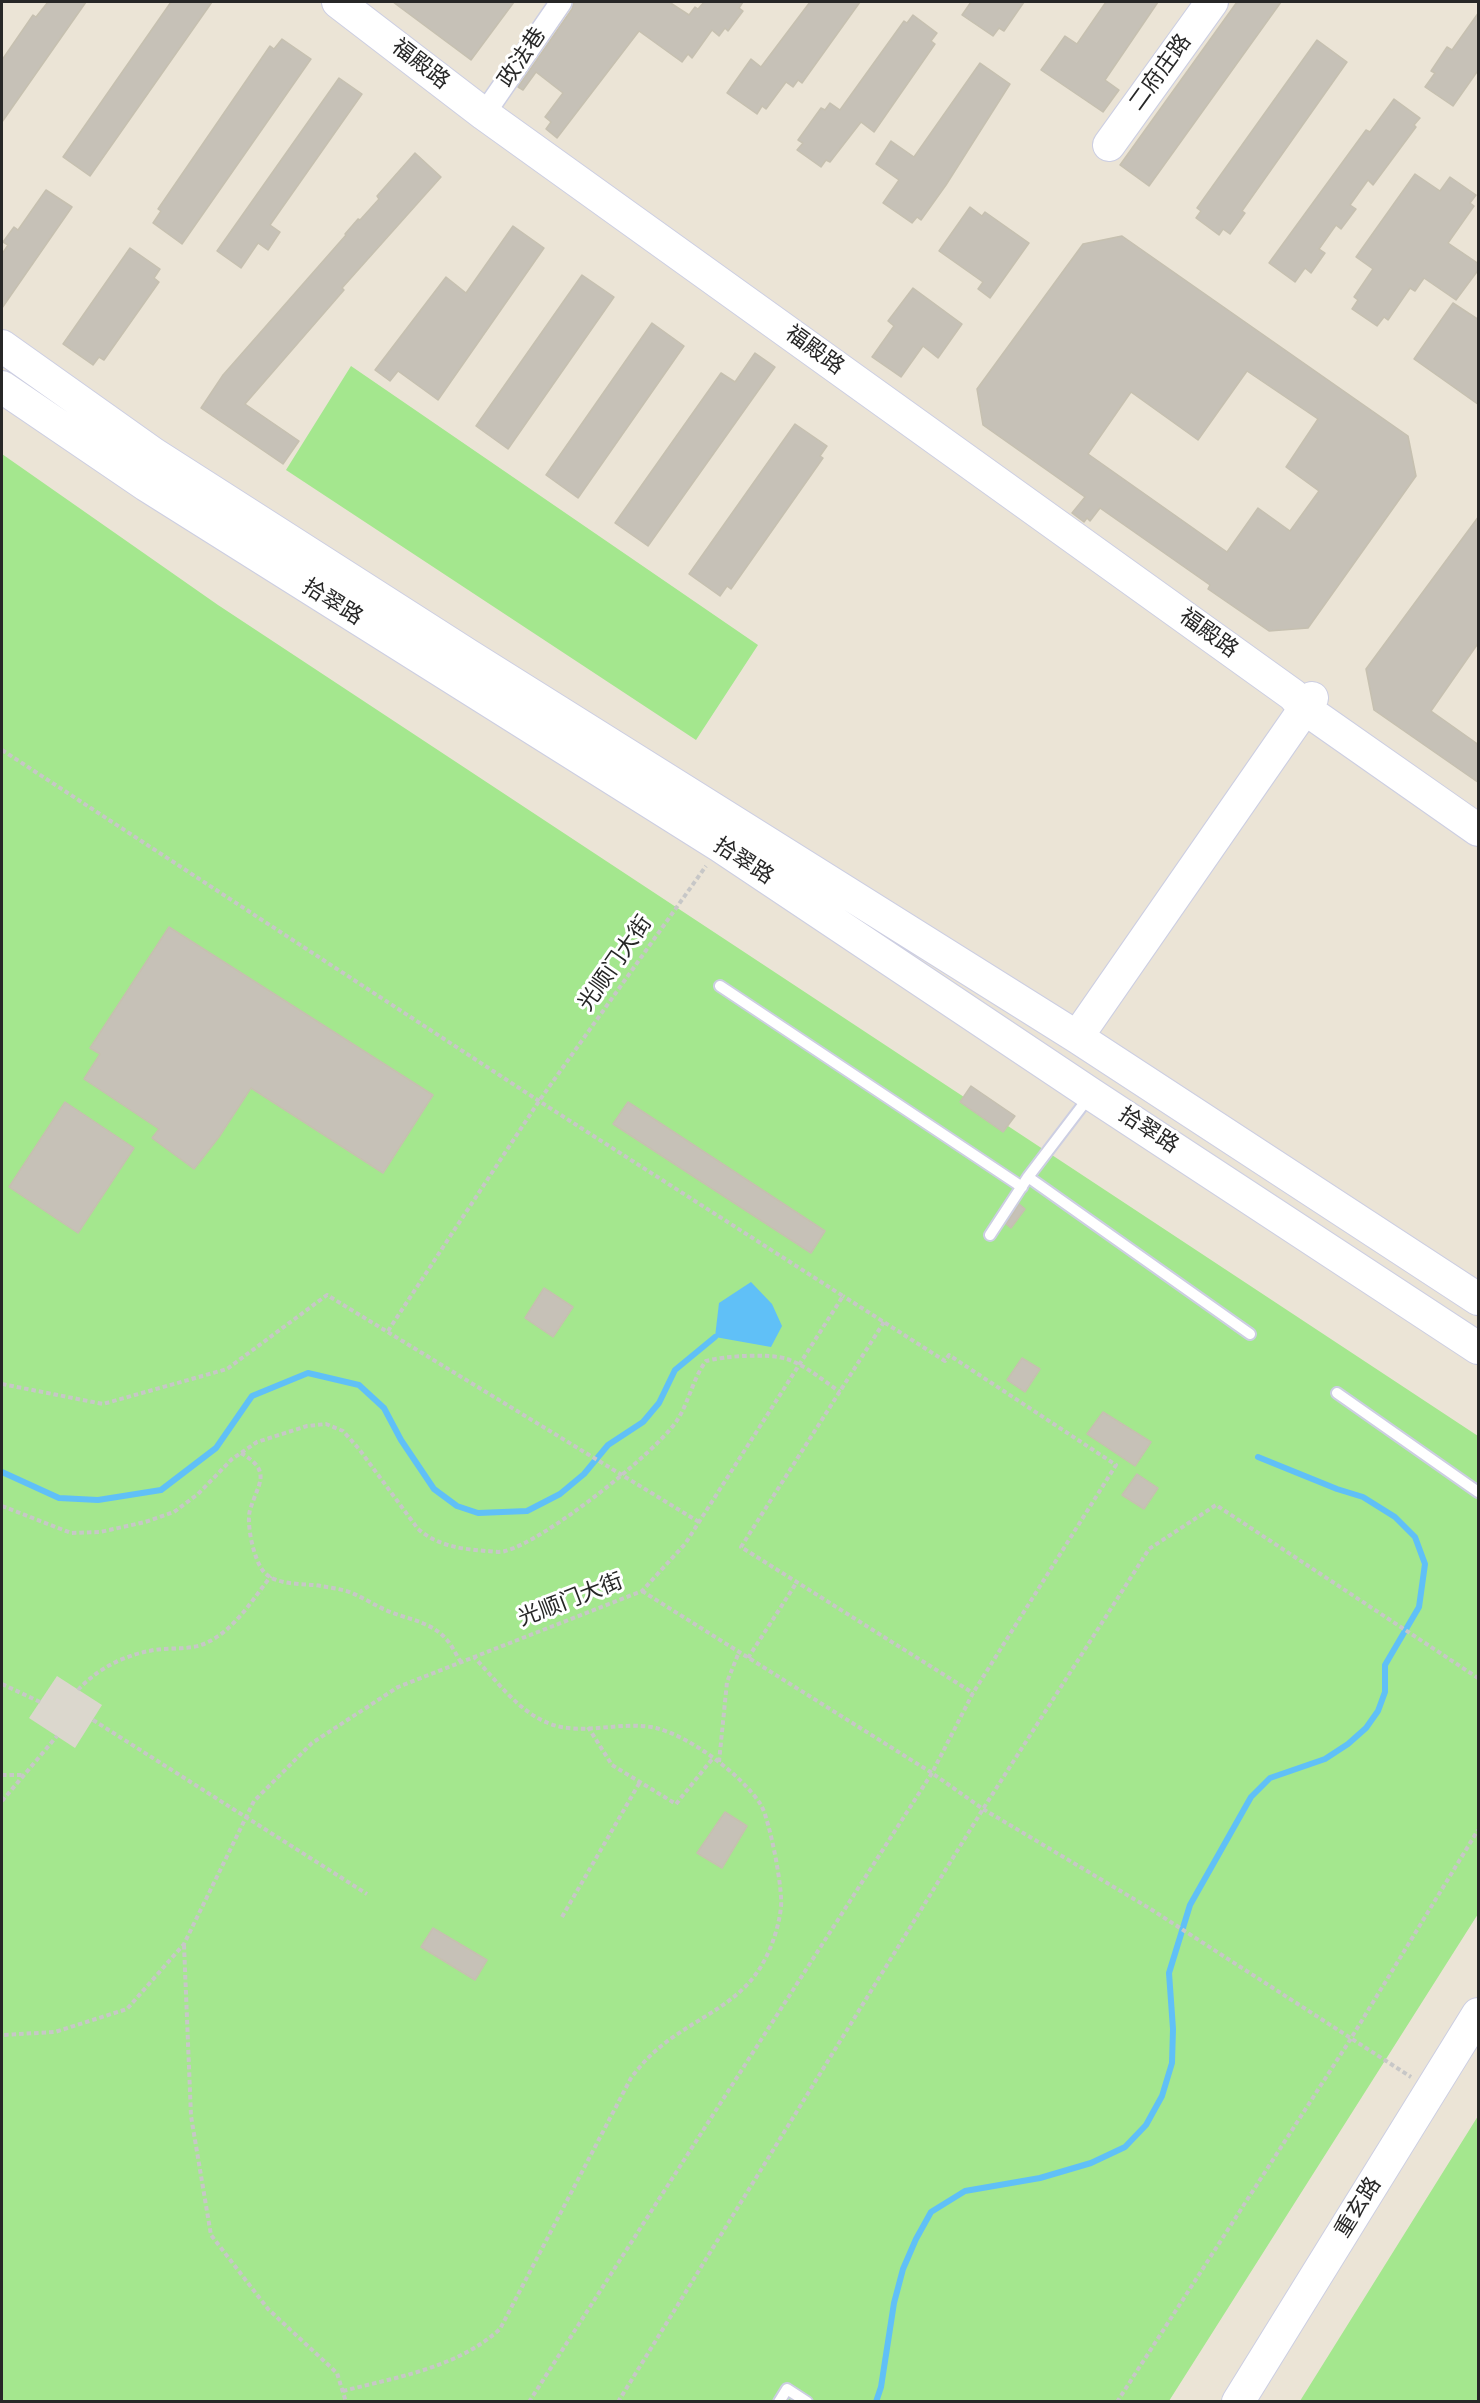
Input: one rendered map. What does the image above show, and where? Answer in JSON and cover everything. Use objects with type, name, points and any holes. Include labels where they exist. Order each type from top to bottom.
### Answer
[{"type":"main road","name":"福殿路","points":[[338,2],[484,114],[1303,700],[1479,830]]},
{"type":"main road","name":"二府庄路","points":[[1109,145],[1212,2]]},
{"type":"main road","name":"拾翠路","points":[[2,346],[154,454],[468,655],[1077,1037],[1479,1299]]},
{"type":"main road","name":"拾翠路","points":[[2,387],[146,485],[720,846],[1091,1094],[1479,1348]]},
{"type":"main road","name":"福殿路","points":[[1303,700],[1479,816]]},
{"type":"main road","points":[[1077,1037],[1303,700]]},
{"type":"main road","name":"重玄路","points":[[1238,2402],[1479,2014]]},
{"type":"street","name":"政法巷","points":[[484,114],[561,2]]},
{"type":"lane","points":[[720,986],[1025,1182],[1250,1334]]},
{"type":"lane","points":[[990,1235],[1025,1182],[1091,1094]]},
{"type":"lane","points":[[1337,1394],[1479,1492]]},
{"type":"lane","points":[[779,2402],[787,2389],[807,2402]]},
{"type":"path","points":[[2,750],[539,1101],[945,1361],[949,1356],[1116,1465],[973,1693],[932,1773],[529,2402]]},
{"type":"path","name":"光顺门大街","points":[[388,1331],[539,1101],[720,846]]},
{"type":"path","points":[[2,1384],[103,1404],[227,1369],[327,1295],[699,1522]]},
{"type":"path","name":"光顺门大街","points":[[2,2035],[54,2032],[127,2009],[184,1944],[254,1801],[312,1743],[398,1687],[642,1591],[685,1544],[843,1296]]},
{"type":"path","points":[[884,1322],[741,1546],[973,1693]]},
{"type":"path","points":[[2,1506],[71,1533],[99,1532],[134,1525],[174,1512],[198,1494],[232,1459],[257,1442],[307,1426],[326,1424],[343,1431],[418,1529],[429,1538],[443,1544],[503,1552],[521,1545],[563,1521],[661,1439],[676,1422],[689,1400],[693,1381],[706,1361],[719,1358],[774,1357],[787,1360],[840,1392]]},
{"type":"path","points":[[241,1453],[253,1460],[260,1469],[262,1482],[250,1511],[248,1526],[264,1573],[278,1580],[350,1592],[392,1613],[421,1621],[447,1640],[461,1662]]},
{"type":"path","points":[[618,2402],[983,1809],[1149,1548],[1216,1505],[1479,1678]]},
{"type":"path","points":[[78,1690],[104,1668],[125,1658],[153,1650],[196,1648],[209,1642],[223,1633],[239,1617],[271,1576]]},
{"type":"path","points":[[748,1658],[797,1582]]},
{"type":"path","points":[[642,1591],[932,1773],[983,1809],[1149,1908],[1350,2040],[1432,2090]]},
{"type":"path","points":[[719,1763],[727,1682],[739,1652]]},
{"type":"path","points":[[342,2391],[431,2369],[485,2343],[500,2329],[631,2078],[646,2059],[670,2039],[725,2005],[750,1982],[764,1962],[775,1936],[781,1905],[771,1832],[761,1806],[740,1780],[713,1758],[679,1737],[657,1728],[634,1725],[565,1728],[548,1723],[527,1712],[474,1657]]},
{"type":"path","points":[[2,1684],[40,1702]]},
{"type":"path","points":[[93,1720],[367,1894]]},
{"type":"path","points":[[588,1727],[612,1765],[676,1804],[713,1758]]},
{"type":"path","points":[[2,1802],[57,1736]]},
{"type":"path","points":[[2,1775],[25,1775]]},
{"type":"path","points":[[562,1917],[640,1782]]},
{"type":"path","points":[[1117,2402],[1350,2040],[1479,1830]]},
{"type":"path","points":[[184,1944],[191,2116],[211,2235],[268,2309],[337,2373],[346,2402]]},
{"type":"green space","points":[[351,366],[758,645],[696,740],[286,470]]},
{"type":"green space","points":[[2,454],[218,605],[1478,1436],[1478,1914],[1169,2401],[2,2401]]},
{"type":"green space","points":[[1478,2116],[1478,2401],[1300,2401]]},
{"type":"shaded area","points":[[57,1676],[102,1705],[75,1748],[29,1718]]},
{"type":"water","points":[[751,1282],[772,1304],[782,1326],[771,1347],[715,1337],[719,1303]]},
{"type":"building","points":[[48,2],[86,2],[2,122],[2,60],[33,15],[36,17]]},
{"type":"building","points":[[171,2],[212,2],[90,176],[63,157]]},
{"type":"building","points":[[393,2],[514,2],[471,60]]},
{"type":"building","points":[[574,2],[669,2],[689,15],[695,7],[698,9],[704,2],[743,2],[739,8],[743,11],[728,31],[725,28],[719,36],[712,30],[692,58],[688,54],[682,62],[639,31],[557,138],[546,129],[551,122],[545,117],[563,93],[536,72],[523,90],[518,87],[572,9]]},
{"type":"building","points":[[810,2],[860,2],[802,83],[798,80],[793,87],[786,82],[766,109],[762,106],[757,114],[727,93],[751,59],[761,67]]},
{"type":"building","points":[[971,2],[1024,2],[1004,31],[999,28],[993,36],[962,15]]},
{"type":"building","points":[[1106,2],[1158,2],[1105,80],[1119,90],[1103,112],[1041,70],[1065,36],[1077,44]]},
{"type":"building","points":[[1237,2],[1281,2],[1149,186],[1120,165]]},
{"type":"building","points":[[1479,12],[1479,69],[1453,106],[1425,87],[1435,73],[1431,71],[1447,47],[1452,50]]},
{"type":"building","points":[[913,15],[937,33],[931,41],[935,44],[874,132],[861,122],[830,162],[826,160],[821,167],[797,150],[803,143],[798,140],[821,108],[825,110],[830,103],[840,110],[904,21],[907,23]]},
{"type":"building","points":[[282,39],[311,59],[182,244],[153,223],[161,211],[158,209],[270,46],[274,49]]},
{"type":"building","points":[[1317,40],[1347,62],[1242,211],[1245,213],[1230,234],[1223,229],[1219,235],[1196,218],[1201,211],[1197,208]]},
{"type":"building","points":[[980,63],[1010,84],[946,185],[921,220],[917,217],[912,223],[883,203],[899,180],[876,164],[891,141],[914,157]]},
{"type":"building","points":[[339,78],[362,94],[270,225],[280,232],[268,250],[258,243],[241,268],[217,251]]},
{"type":"building","points":[[1394,99],[1420,118],[1414,125],[1416,127],[1373,185],[1368,180],[1350,205],[1356,209],[1341,229],[1336,225],[1319,249],[1325,253],[1311,273],[1305,268],[1295,282],[1269,263],[1366,130],[1370,132]]},
{"type":"building","points":[[415,153],[441,177],[342,288],[344,290],[245,404],[299,441],[283,464],[201,408],[223,375],[358,219],[360,220],[379,199],[377,196]]},
{"type":"building","points":[[1415,174],[1440,191],[1450,177],[1476,195],[1470,203],[1474,206],[1448,243],[1479,264],[1479,269],[1456,300],[1424,278],[1415,291],[1410,288],[1388,320],[1384,317],[1377,326],[1352,309],[1358,300],[1354,297],[1373,269],[1356,257]]},
{"type":"building","points":[[46,190],[72,207],[2,308],[2,254],[8,245],[3,242],[14,227],[18,230]]},
{"type":"building","points":[[970,207],[982,216],[985,212],[1029,243],[990,298],[978,289],[983,282],[939,251]]},
{"type":"building","points":[[513,226],[544,248],[438,400],[398,371],[390,381],[375,370],[446,277],[466,293]]},
{"type":"building","points":[[1122,236],[1408,436],[1416,476],[1308,628],[1269,631],[1208,589],[1210,585],[1100,508],[1090,521],[1087,518],[1084,522],[1072,513],[1085,497],[983,425],[977,389],[1083,244]],"holes":[[[1247,371],[1318,419],[1286,467],[1319,491],[1290,531],[1258,508],[1227,552],[1088,454],[1131,392],[1198,440]]]},
{"type":"building","points":[[130,248],[160,269],[154,278],[159,282],[104,360],[99,357],[93,365],[63,344]]},
{"type":"building","points":[[582,275],[614,297],[508,449],[476,426]]},
{"type":"building","points":[[913,288],[962,324],[938,358],[923,346],[901,377],[872,357],[894,326],[888,321]]},
{"type":"building","points":[[1453,303],[1479,320],[1479,405],[1414,359]]},
{"type":"building","points":[[652,323],[684,346],[578,498],[546,475]]},
{"type":"building","points":[[755,353],[775,367],[648,546],[615,523],[721,373],[735,382]]},
{"type":"building","points":[[795,424],[827,446],[820,456],[823,458],[731,589],[727,586],[720,596],[689,574]]},
{"type":"building","points":[[1479,516],[1479,642],[1431,711],[1479,745],[1479,783],[1374,710],[1366,669]]},
{"type":"building","points":[[169,927],[433,1095],[383,1173],[251,1088],[219,1137],[194,1169],[152,1138],[159,1129],[84,1079],[100,1054],[90,1048]]},
{"type":"building","points":[[971,1086],[1015,1116],[1003,1132],[960,1102]]},
{"type":"building","points":[[65,1102],[134,1148],[78,1233],[9,1187]]},
{"type":"building","points":[[628,1102],[825,1231],[811,1253],[613,1124]]},
{"type":"building","points":[[1019,1204],[1025,1209],[1011,1228],[1006,1224]]},
{"type":"building","points":[[544,1288],[573,1307],[553,1337],[525,1318]]},
{"type":"building","points":[[1022,1358],[1040,1369],[1025,1392],[1007,1380]]},
{"type":"building","points":[[1103,1412],[1151,1442],[1135,1466],[1087,1434]]},
{"type":"building","points":[[1137,1474],[1158,1488],[1144,1509],[1122,1495]]},
{"type":"building","points":[[725,1812],[747,1826],[722,1868],[697,1853]]},
{"type":"building","points":[[433,1928],[487,1960],[475,1980],[421,1947]]},
{"type":"waterway","points":[[2,1472],[59,1498],[98,1500],[161,1490],[216,1448],[252,1396],[308,1373],[359,1385],[384,1408],[401,1440],[434,1489],[457,1506],[478,1513],[527,1511],[560,1494],[584,1474],[608,1445],[643,1422],[659,1403],[675,1370],[715,1337]]},
{"type":"waterway","points":[[876,2402],[881,2387],[894,2303],[903,2269],[931,2212],[965,2191],[1040,2178],[1091,2163],[1125,2147],[1146,2125],[1162,2096],[1172,2063],[1173,2029],[1169,1973],[1190,1905],[1251,1797],[1270,1778],[1325,1759],[1348,1744],[1366,1728],[1378,1711],[1385,1692],[1385,1665],[1419,1607],[1425,1564],[1415,1537],[1395,1517],[1363,1497],[1258,1457]]}]
